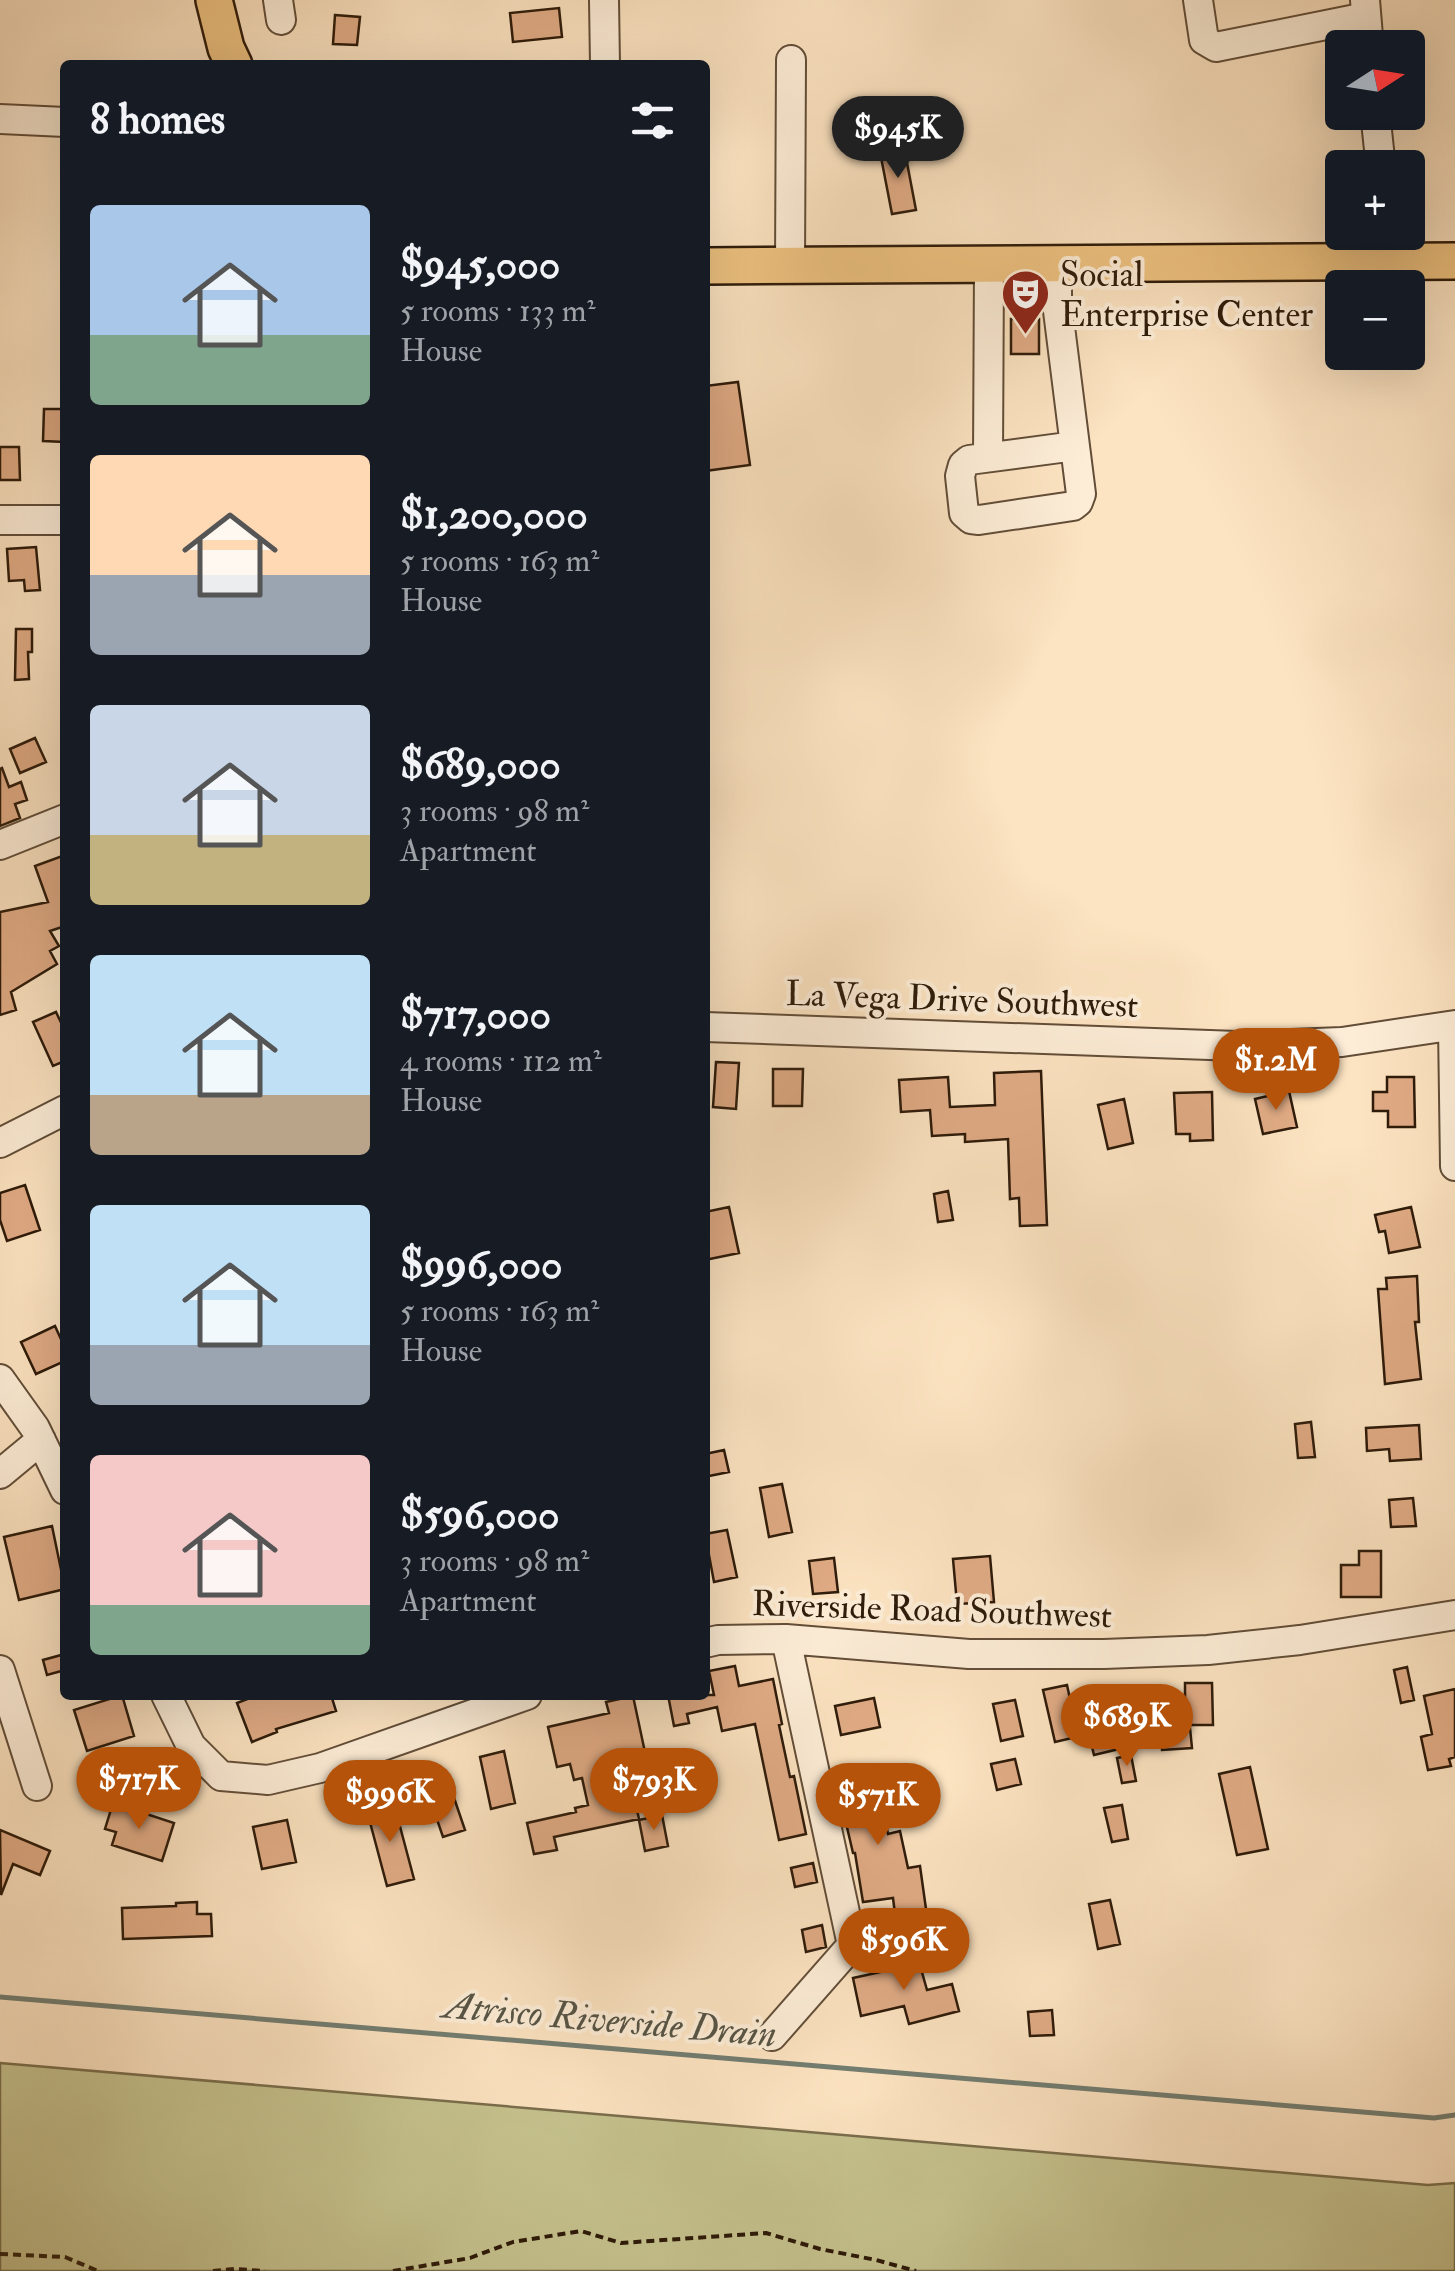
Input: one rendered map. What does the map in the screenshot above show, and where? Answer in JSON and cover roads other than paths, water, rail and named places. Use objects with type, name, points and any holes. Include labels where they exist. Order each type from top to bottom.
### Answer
[{"type":"main road","points":[[214,0],[232,60]]},
{"type":"main road","points":[[710,266],[1056,264],[1329,250]]},
{"type":"main road","points":[[1401,250],[1455,262]]},
{"type":"street","points":[[604,0],[605,60]]},
{"type":"street","points":[[1198,0],[1204,40],[1216,46],[1365,8]]},
{"type":"street","points":[[790,266],[791,60]]},
{"type":"street","points":[[0,119],[60,122]]},
{"type":"street","points":[[1056,264],[1057,303],[1081,494],[1073,506],[970,519],[964,512],[960,476],[969,460],[1074,446]]},
{"type":"street","points":[[988,456],[989,265]]},
{"type":"street","points":[[0,520],[60,520]]},
{"type":"street","points":[[0,845],[60,820]]},
{"type":"street","points":[[1454,1026],[1455,1166]]},
{"type":"street","name":"La Vega Drive Southwest","points":[[710,1027],[1237,1046],[1342,1042],[1454,1026]]},
{"type":"street","points":[[0,1143],[60,1113]]},
{"type":"street","points":[[0,1380],[35,1428],[60,1480]]},
{"type":"street","points":[[0,1474],[41,1440]]},
{"type":"street","name":"Riverside Road Southwest","points":[[710,1642],[786,1639],[969,1654],[1104,1654],[1208,1650],[1300,1640],[1455,1615]]},
{"type":"street","points":[[772,2036],[852,1945],[786,1639]]},
{"type":"street","points":[[0,1670],[37,1786]]},
{"type":"street","points":[[168,1700],[191,1746],[221,1776],[268,1780],[320,1768],[514,1700]]},
{"type":"waterway","name":"Atrisco Riverside Drain","points":[[0,1997],[1434,2118],[1455,2115]]},
{"type":"place","name":"Social Enterprise Center","points":[[1025,336]]}]
